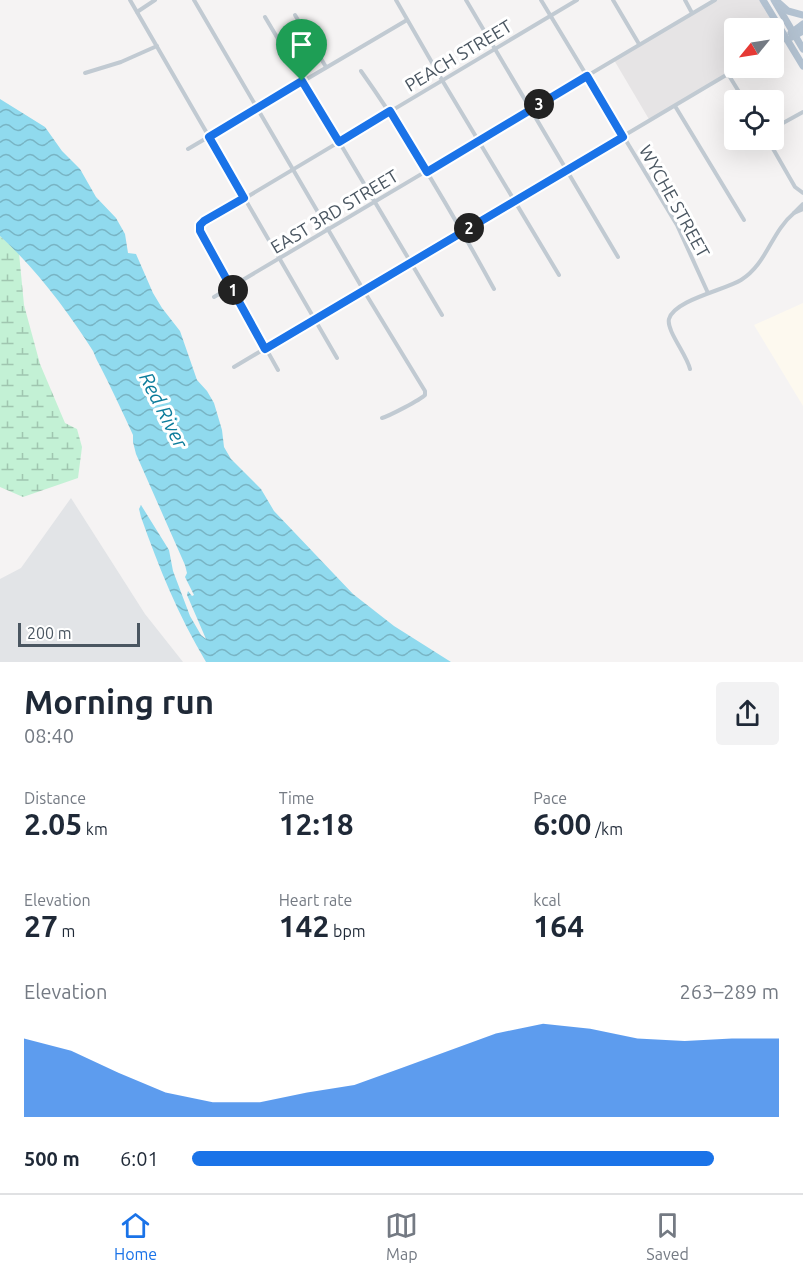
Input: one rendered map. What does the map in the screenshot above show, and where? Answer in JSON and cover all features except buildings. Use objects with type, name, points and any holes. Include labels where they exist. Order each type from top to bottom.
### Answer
[{"type":"main road","points":[[764,0],[803,66]]},
{"type":"main road","points":[[774,0],[788,11],[803,15]]},
{"type":"main road","points":[[774,0],[803,49]]},
{"type":"main road","points":[[786,38],[803,24]]},
{"type":"main road","points":[[794,33],[803,31]]},
{"type":"street","points":[[130,0],[337,358]]},
{"type":"street","points":[[136,12],[155,0]]},
{"type":"street","points":[[194,0],[426,394],[421,399],[382,418]]},
{"type":"street","points":[[396,0],[559,275]]},
{"type":"street","points":[[466,0],[618,257]]},
{"type":"street","name":"WYCHE STREET","points":[[541,0],[676,225],[708,293]]},
{"type":"street","name":"PEACH STREET","points":[[231,288],[200,231],[200,225],[576,0]]},
{"type":"street","points":[[613,0],[639,44]]},
{"type":"street","points":[[685,0],[692,13]]},
{"type":"street","name":"EAST 3RD STREET","points":[[214,297],[280,260],[715,0]]},
{"type":"street","points":[[295,15],[326,67]]},
{"type":"street","points":[[265,16],[442,315]]},
{"type":"street","points":[[188,149],[406,20]]},
{"type":"street","points":[[85,73],[121,62],[157,46]]},
{"type":"street","points":[[361,71],[390,111],[494,289]]},
{"type":"street","points":[[234,367],[724,76]]},
{"type":"street","points":[[675,106],[744,220]]},
{"type":"street","points":[[784,122],[803,112]]},
{"type":"street","points":[[774,150],[795,187],[803,194]]},
{"type":"street","points":[[792,180],[803,189]]},
{"type":"street","points":[[690,369],[670,327],[669,320],[678,308],[708,293],[737,283],[753,271],[779,227],[803,204]]},
{"type":"street","points":[[794,213],[803,209]]},
{"type":"street","points":[[231,288],[278,370]]},
{"type":"shaded area","points":[[715,0],[763,0],[774,18],[724,18],[724,76],[650,121],[614,60]]},
{"type":"shaded area","points":[[803,303],[803,406],[754,325]]},
{"type":"shaded area","points":[[71,498],[145,614],[183,662],[0,662],[0,579],[21,568]]},
{"type":"green space","points":[[0,236],[19,253],[24,305],[40,364],[65,423],[77,429],[82,447],[78,478],[23,497],[0,487]]},
{"type":"water","name":"Red River","points":[[0,99],[45,127],[62,151],[80,169],[96,197],[116,218],[125,234],[128,253],[136,254],[153,293],[180,331],[197,380],[214,403],[222,430],[224,447],[231,459],[261,489],[274,511],[353,594],[394,626],[451,662],[206,662],[170,591],[141,517],[139,509],[141,505],[169,550],[173,571],[190,616],[201,635],[206,639],[187,595],[188,591],[192,596],[194,595],[185,577],[187,573],[185,565],[136,454],[133,435],[112,390],[93,351],[73,320],[26,262],[0,236]]},
{"type":"route","points":[[587,76],[623,137],[265,349],[200,231],[200,225],[204,221],[244,198],[209,137],[302,81],[339,142],[390,111],[427,172],[587,76]]}]
